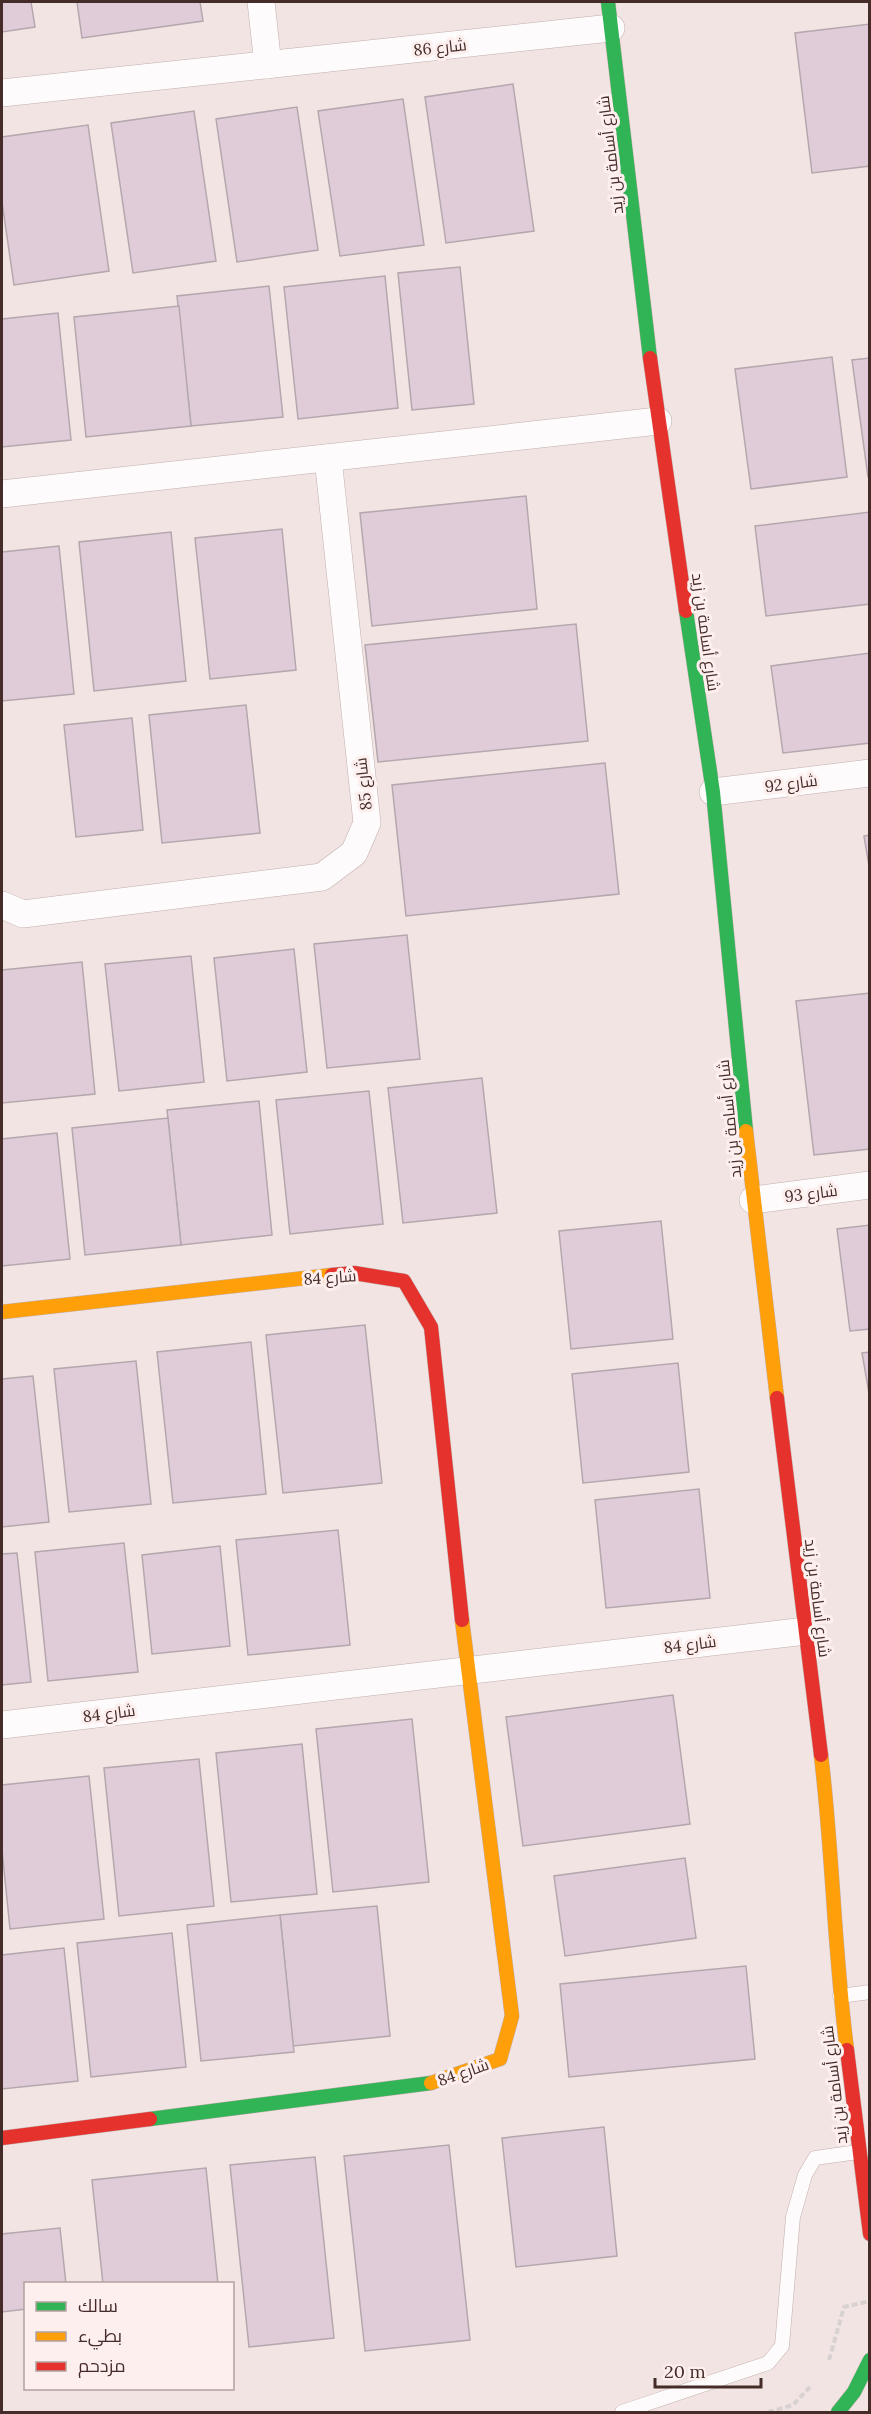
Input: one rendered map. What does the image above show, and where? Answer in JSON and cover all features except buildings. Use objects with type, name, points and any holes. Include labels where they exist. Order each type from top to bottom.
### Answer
[{"type":"street","points":[[261,2],[268,65]]},
{"type":"street","name":"شارع أسامة بن زيد","points":[[608,2],[658,421],[713,792],[753,1200],[830,1833],[840,1996],[870,2234]]},
{"type":"street","name":"شارع 86","points":[[2,93],[611,28]]},
{"type":"street","points":[[2,494],[658,421]]},
{"type":"street","name":"شارع 85","points":[[2,906],[23,914],[322,877],[354,853],[367,823],[328,458]]},
{"type":"street","name":"شارع 92","points":[[713,792],[870,772]]},
{"type":"street","name":"شارع 93","points":[[753,1200],[870,1185]]},
{"type":"street","name":"شارع 84","points":[[2,1312],[354,1273],[404,1281],[431,1327],[467,1671],[512,2016],[500,2059],[440,2082],[2,2138]]},
{"type":"street","name":"شارع 84","points":[[2,1725],[806,1630]]},
{"type":"street","points":[[838,2412],[854,2392],[870,2360]]},
{"type":"lane","points":[[840,1996],[870,1992]]},
{"type":"lane","points":[[622,2412],[768,2363],[782,2346],[793,2217],[805,2175],[816,2158],[858,2152]]},
{"type":"path","points":[[826,2370],[844,2307],[870,2301]]},
{"type":"path","points":[[768,2412],[794,2405],[818,2379]]},
{"type":"traffic: fast","points":[[608,2],[650,358]]},
{"type":"traffic: fast","points":[[686,611],[713,792],[746,1131]]},
{"type":"traffic: fast","points":[[150,2119],[431,2083]]},
{"type":"traffic: fast","points":[[838,2412],[854,2392],[870,2360]]},
{"type":"traffic: slow","points":[[746,1131],[777,1398]]},
{"type":"traffic: slow","points":[[2,1312],[332,1275]]},
{"type":"traffic: slow","points":[[431,2083],[500,2059],[512,2016],[462,1620]]},
{"type":"traffic: slow","points":[[821,1755],[847,2050]]},
{"type":"traffic: jam","points":[[650,358],[686,611]]},
{"type":"traffic: jam","points":[[332,1275],[354,1273],[404,1281],[431,1327],[462,1620]]},
{"type":"traffic: jam","points":[[777,1398],[821,1755]]},
{"type":"traffic: jam","points":[[847,2050],[870,2234]]},
{"type":"traffic: jam","points":[[2,2138],[150,2119]]}]
